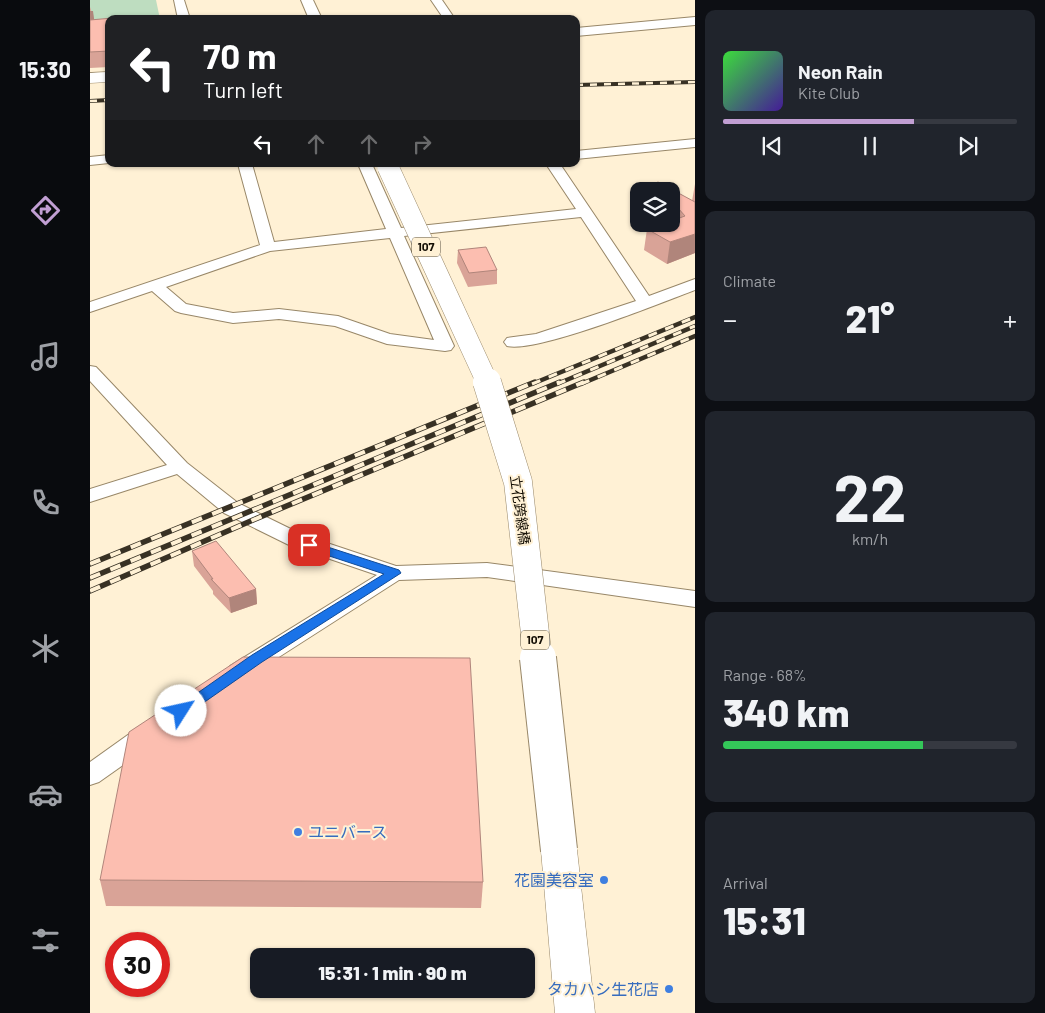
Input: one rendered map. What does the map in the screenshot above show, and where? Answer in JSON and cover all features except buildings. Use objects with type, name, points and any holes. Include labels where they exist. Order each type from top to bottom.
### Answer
[{"type":"highway","points":[[90,78],[105,77]]},
{"type":"highway","name":"立花跨線橋","points":[[388,167],[487,381],[518,482],[576,1013]]},
{"type":"street","points":[[179,0],[183,15]]},
{"type":"street","points":[[307,0],[314,15]]},
{"type":"street","points":[[436,0],[447,15]]},
{"type":"street","points":[[580,32],[695,21]]},
{"type":"street","points":[[580,155],[690,143],[695,157]]},
{"type":"street","points":[[90,161],[105,159]]},
{"type":"street","points":[[246,167],[268,247]]},
{"type":"street","points":[[154,285],[181,308],[234,318],[279,314],[338,321],[387,339],[445,346],[366,167]]},
{"type":"street","points":[[555,167],[646,303]]},
{"type":"street","points":[[90,307],[268,247],[585,212]]},
{"type":"street","points":[[512,342],[538,339],[646,303],[695,284]]},
{"type":"street","points":[[90,371],[180,468],[231,508],[253,520],[336,555],[394,573],[488,570],[695,599]]},
{"type":"street","points":[[90,496],[180,468]]},
{"type":"street","points":[[217,686],[257,658],[394,573]]},
{"type":"street","points":[[90,775],[170,719]]},
{"type":"green space","points":[[90,0],[156,0],[159,15],[105,15],[105,21],[90,28]]},
{"type":"railway","points":[[580,85],[695,82]]},
{"type":"railway","points":[[90,101],[105,100]]},
{"type":"railway","points":[[532,384],[695,317]]},
{"type":"railway","points":[[557,384],[695,326]]},
{"type":"railway","points":[[581,384],[695,336]]},
{"type":"railway","points":[[90,564],[535,382]]},
{"type":"railway","points":[[90,578],[560,382]]},
{"type":"railway","points":[[90,591],[253,520],[584,382]]},
{"type":"place","name":"ユニバース","points":[[298,832]]},
{"type":"place","name":"花園美容室","points":[[604,880]]},
{"type":"place","name":"タカハシ生花店","points":[[669,989]]},
{"type":"route","points":[[181,711],[257,658],[394,573],[309,545]]}]
